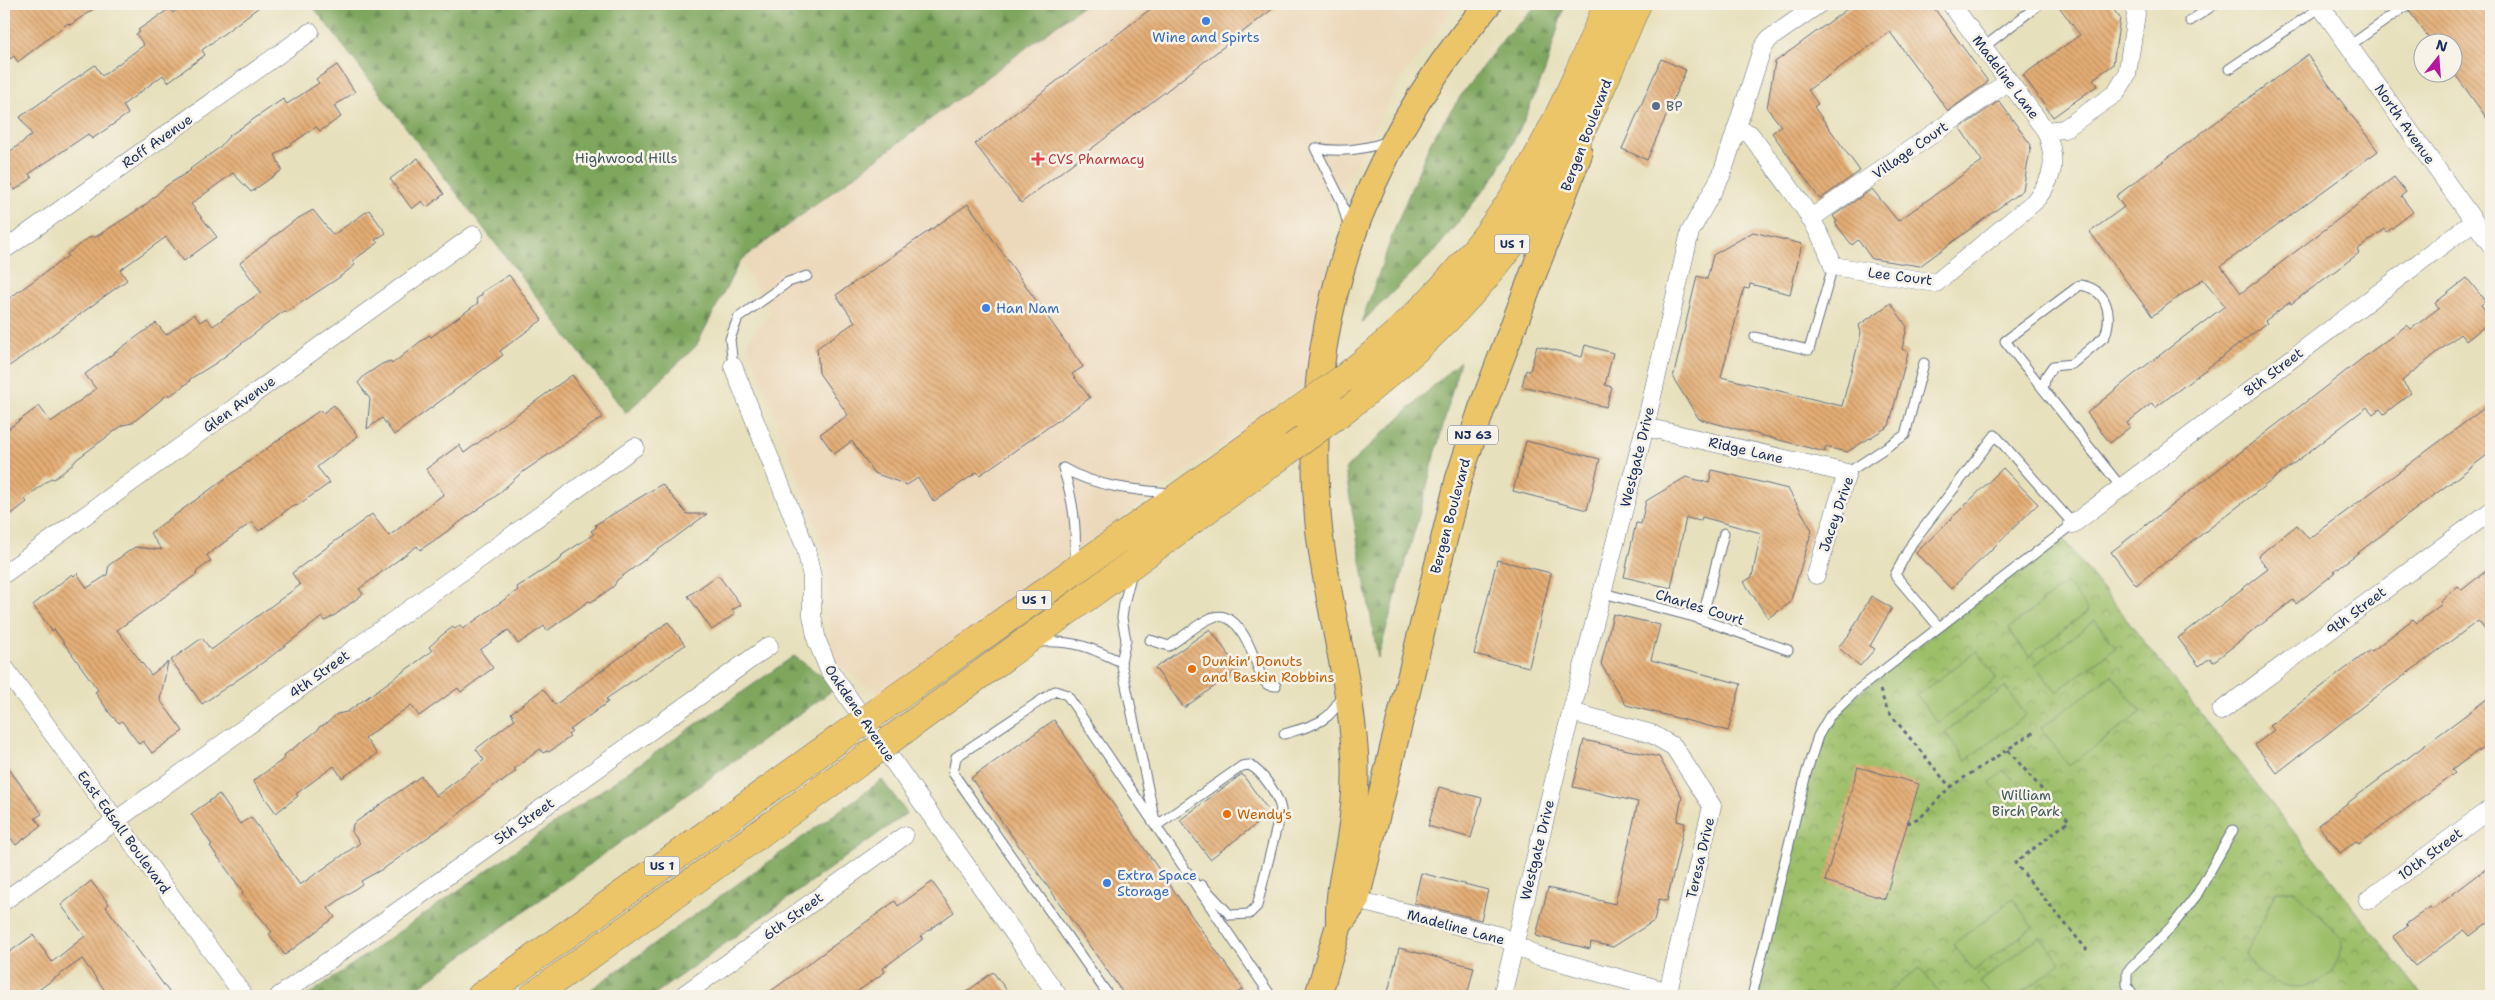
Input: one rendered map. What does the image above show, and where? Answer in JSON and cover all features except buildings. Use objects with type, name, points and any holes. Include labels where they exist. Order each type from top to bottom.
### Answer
[{"type":"highway","name":"US 1","points":[[481,996],[1343,379],[1394,337],[1426,306],[1477,248],[1520,186],[1558,119],[1608,4]]},
{"type":"highway","name":"Bergen Boulevard","points":[[1625,32],[1637,4]]},
{"type":"highway","name":"US 1","points":[[534,996],[1021,646],[1341,412],[1429,338],[1482,283],[1529,221],[1569,154],[1625,32]]},
{"type":"main road","name":"Bergen Boulevard","points":[[1339,925],[1338,898],[1352,823],[1356,768],[1345,674],[1319,530],[1316,446],[1317,402],[1325,340],[1337,284],[1370,187],[1394,140],[1443,60],[1488,4]]},
{"type":"main road","name":"Bergen Boulevard","points":[[1318,996],[1339,925],[1356,900],[1459,478],[1482,408],[1625,32]]},
{"type":"street","name":"Westgate Drive","points":[[1502,996],[1645,427],[1690,232],[1722,174],[1762,49],[1769,39],[1819,4]]},
{"type":"street","name":"Madeline Lane","points":[[1952,4],[2046,130],[2064,129],[2116,93],[2127,74],[2136,14],[2134,4]]},
{"type":"street","name":"North Avenue","points":[[2320,5],[2491,245]]},
{"type":"street","name":"Roff Avenue","points":[[4,250],[310,32]]},
{"type":"street","name":"Village Court","points":[[1810,219],[2009,81]]},
{"type":"street","points":[[1736,129],[1750,134],[1810,219],[1828,250],[1833,266]]},
{"type":"street","name":"Lee Court","points":[[1833,266],[1936,283],[2034,202],[2046,187],[2053,168],[2052,148],[2046,130]]},
{"type":"street","name":"8th Street","points":[[2073,524],[2474,221]]},
{"type":"street","name":"Glen Avenue","points":[[4,574],[474,235]]},
{"type":"street","name":"Oakdene Avenue","points":[[734,366],[806,549],[812,577],[812,615],[817,641],[828,670],[1058,996]]},
{"type":"street","name":"Ridge Lane","points":[[1645,427],[1847,473]]},
{"type":"street","name":"4th Street","points":[[4,901],[635,447]]},
{"type":"street","name":"Jacey Drive","points":[[1816,575],[1847,473]]},
{"type":"street","name":"9th Street","points":[[2221,711],[2491,511]]},
{"type":"street","name":"5th Street","points":[[279,996],[769,646]]},
{"type":"street","name":"East Edsall Boulevard","points":[[4,667],[244,996]]},
{"type":"street","name":"Teresa Drive","points":[[1572,712],[1652,734],[1674,747],[1712,806],[1668,994]]},
{"type":"street","name":"10th Street","points":[[2368,900],[2491,808]]},
{"type":"street","name":"6th Street","points":[[682,996],[904,836]]},
{"type":"street","name":"Madeline Lane","points":[[1356,900],[1500,936],[1535,955],[1668,994]]},
{"type":"lane","points":[[2190,20],[2215,4]]},
{"type":"lane","points":[[2229,69],[2320,5]]},
{"type":"lane","points":[[1984,47],[2037,6]]},
{"type":"lane","points":[[2350,46],[2406,6]]},
{"type":"lane","points":[[1351,239],[1341,200],[1315,148],[1330,151],[1359,150],[1394,140]]},
{"type":"lane","points":[[1755,337],[1809,350],[1833,266]]},
{"type":"lane","points":[[734,366],[730,340],[738,318],[788,282],[807,276]]},
{"type":"lane","points":[[2043,389],[2046,376],[2053,366],[2072,364],[2106,336],[2109,311],[2103,296],[2091,287],[2080,285],[2005,341],[2043,389],[2121,487]]},
{"type":"lane","name":"Jacey Drive","points":[[1847,473],[1905,435],[1924,363]]},
{"type":"lane","points":[[1752,996],[1806,774],[1818,736],[1829,717],[1854,692],[1874,676],[2073,524],[1995,435],[1912,543],[1895,575],[1939,626]]},
{"type":"lane","points":[[1073,572],[1075,521],[1071,495],[1063,468],[1082,478],[1106,486],[1183,494]]},
{"type":"lane","points":[[1702,620],[1724,533]]},
{"type":"lane","points":[[1133,564],[1122,618],[1126,640],[1121,662],[1156,826]]},
{"type":"lane","name":"Charles Court","points":[[1604,593],[1702,620],[1788,650]]},
{"type":"lane","points":[[1150,640],[1169,646],[1211,618],[1226,617],[1239,626],[1262,680],[1268,685],[1276,686]]},
{"type":"lane","points":[[1021,646],[1054,641],[1076,643],[1093,648],[1121,662]]},
{"type":"lane","points":[[1284,734],[1315,725],[1328,717],[1337,705],[1345,674]]},
{"type":"lane","points":[[1109,996],[952,773],[956,757],[1053,692],[1060,691],[1067,695],[1271,996]]},
{"type":"lane","points":[[1156,826],[1246,765],[1257,770],[1279,802],[1280,816],[1260,896],[1252,912],[1240,916],[1228,914],[1180,861]]},
{"type":"lane","points":[[2134,996],[2127,985],[2127,972],[2173,925],[2196,896],[2233,830]]},
{"type":"path","points":[[1874,676],[1888,710],[1950,787]]},
{"type":"path","points":[[1907,823],[1921,817],[1950,787],[2034,732]]},
{"type":"path","points":[[2008,750],[2069,821],[2015,863],[2087,950]]},
{"type":"shaded area","points":[[1085,4],[1457,4],[1399,82],[1332,207],[1329,236],[1330,264],[1304,384],[880,694],[828,657],[831,633],[828,558],[747,342],[771,312],[740,261]]},
{"type":"green space","name":"Highwood Hills","points":[[311,4],[1085,4],[740,261],[696,346],[626,413]]},
{"type":"green space","points":[[1539,4],[1565,4],[1545,71],[1522,125],[1495,176],[1434,252],[1361,323],[1395,228],[1431,141],[1466,88],[1505,37]]},
{"type":"green space","points":[[1460,361],[1420,512],[1378,658],[1345,469]]},
{"type":"green space","name":"William Birch Park","points":[[2059,534],[2423,996],[1752,996],[1806,774],[1829,717]]},
{"type":"green space","points":[[2067,583],[2088,611],[2029,656],[2008,629]]},
{"type":"green space","points":[[2095,620],[2116,647],[2056,692],[2035,665]]},
{"type":"green space","points":[[1977,651],[1997,679],[1938,723],[1917,695]]},
{"type":"green space","points":[[794,656],[837,687],[406,996],[307,996]]},
{"type":"green space","points":[[2112,675],[2141,712],[2069,766],[2041,728]]},
{"type":"green space","points":[[2005,687],[2026,715],[1966,760],[1945,732]]},
{"type":"green space","points":[[2003,770],[2038,802],[2026,816],[1990,784]]},
{"type":"green space","points":[[882,780],[907,813],[652,996],[582,996]]},
{"type":"green space","points":[[2276,891],[2295,891],[2343,940],[2338,960],[2329,974],[2316,983],[2301,987],[2285,986],[2270,980],[2257,969],[2246,954]]},
{"type":"green space","points":[[2013,899],[2033,927],[1974,971],[1953,944]]},
{"type":"green space","points":[[2040,936],[2061,963],[2018,996],[1992,996],[1980,982]]},
{"type":"green space","points":[[1920,968],[1941,995],[1882,996]]},
{"type":"place","name":"Wine and Spirts","points":[[1206,21]]},
{"type":"place","name":"BP","points":[[1656,106]]},
{"type":"place","name":"CVS Pharmacy","points":[[1038,159]]},
{"type":"place","name":"Han Nam","points":[[986,308]]},
{"type":"place","name":"Dunkin' Donuts and Baskin Robbins","points":[[1192,669]]},
{"type":"place","name":"Wendy's","points":[[1227,814]]},
{"type":"place","name":"Extra Space Storage","points":[[1107,883]]}]
